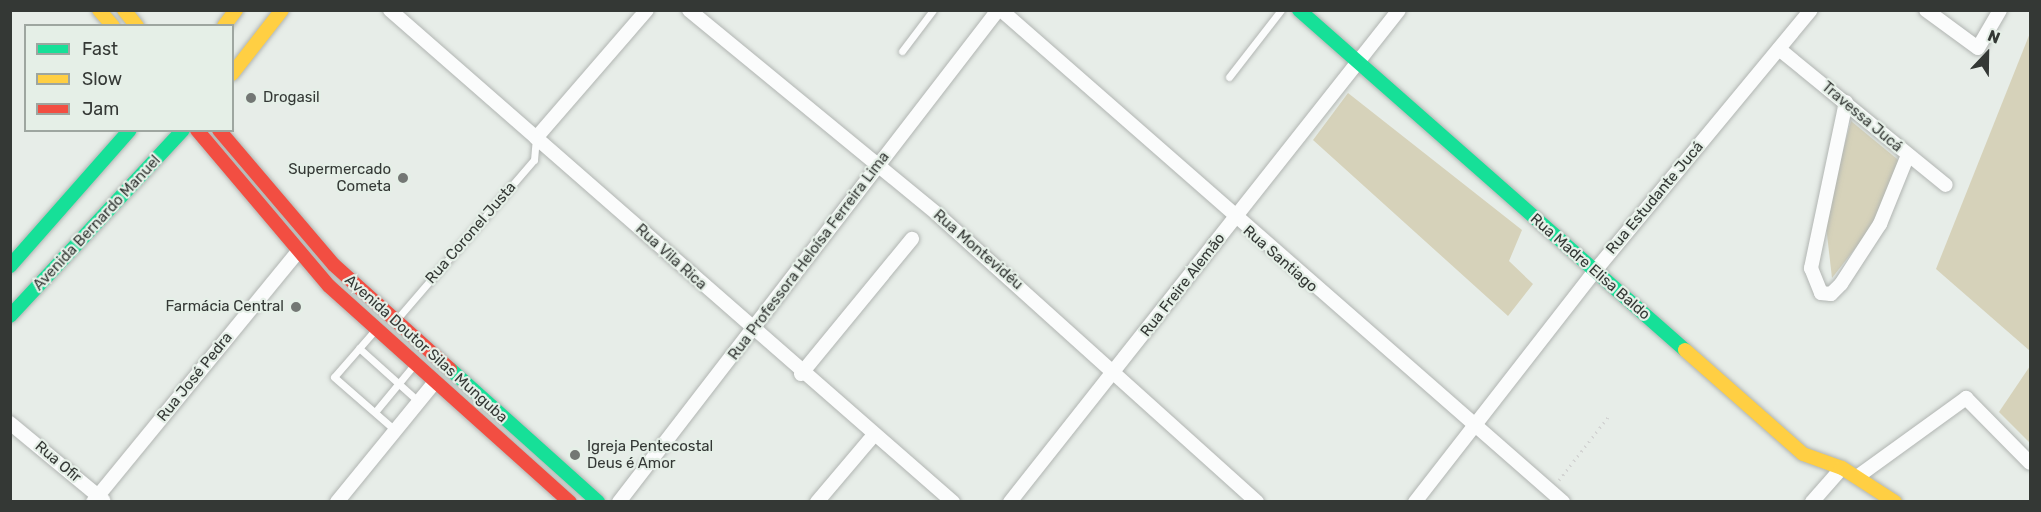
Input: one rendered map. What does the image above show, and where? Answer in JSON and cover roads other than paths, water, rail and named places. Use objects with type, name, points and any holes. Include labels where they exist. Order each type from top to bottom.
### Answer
[{"type":"main road","points":[[99,10],[111,24]]},
{"type":"main road","points":[[124,10],[135,24]]},
{"type":"main road","points":[[234,71],[282,10]]},
{"type":"main road","name":"Rua Madre Elisa Baldo","points":[[1299,10],[1803,454],[1842,468],[1895,501]]},
{"type":"main road","points":[[10,266],[128,132]]},
{"type":"main road","name":"Avenida Bernardo Manuel","points":[[10,316],[181,132]]},
{"type":"main road","name":"Avenida Doutor Silas Munguba","points":[[199,132],[296,254],[376,329],[570,501]]},
{"type":"main road","name":"Avenida Doutor Silas Munguba","points":[[221,132],[299,227],[393,323],[598,501]]},
{"type":"street","name":"Rua Vila Rica","points":[[390,10],[801,374],[953,501]]},
{"type":"street","points":[[536,138],[646,10]]},
{"type":"street","name":"Rua Montevidéu","points":[[689,10],[1116,370],[1257,501]]},
{"type":"street","name":"Rua Professora Heloísa Ferreira Lima","points":[[618,501],[1000,10]]},
{"type":"street","name":"Rua Santiago","points":[[1000,10],[1234,220],[1474,429],[1563,501]]},
{"type":"street","name":"Rua Freire Alemão","points":[[1010,501],[1399,10]]},
{"type":"street","name":"Rua Estudante Jucá","points":[[1415,501],[1474,429],[1594,272],[1811,10]]},
{"type":"street","points":[[1926,10],[1970,46],[1978,48],[1986,41],[2000,10]]},
{"type":"street","name":"Travessa Jucá","points":[[1779,49],[1946,184]]},
{"type":"street","points":[[1846,102],[1811,268],[1821,293],[1831,294],[1841,285],[1876,231],[1908,155]]},
{"type":"street","points":[[801,374],[912,239]]},
{"type":"street","name":"Rua José Pedra","points":[[99,500],[296,254]]},
{"type":"street","points":[[337,501],[435,382]]},
{"type":"street","points":[[1857,477],[1966,398],[2031,463]]},
{"type":"street","name":"Rua Ofir","points":[[10,423],[99,500]]},
{"type":"street","points":[[817,501],[873,436]]},
{"type":"street","points":[[1812,501],[1842,468]]},
{"type":"lane","points":[[902,51],[933,10]]},
{"type":"lane","points":[[1229,77],[1281,10]]},
{"type":"lane","name":"Rua Coronel Justa","points":[[393,323],[534,160],[536,138]]},
{"type":"lane","points":[[376,329],[334,377],[396,431]]},
{"type":"lane","points":[[359,348],[419,402]]},
{"type":"lane","points":[[375,412],[415,364]]},
{"type":"place","name":"Drogasil","points":[[251,98]]},
{"type":"place","name":"Supermercado Cometa","points":[[403,178]]},
{"type":"place","name":"Farmácia Central","points":[[296,307]]},
{"type":"place","name":"Igreja Pentecostal Deus é Amor","points":[[575,455]]}]
